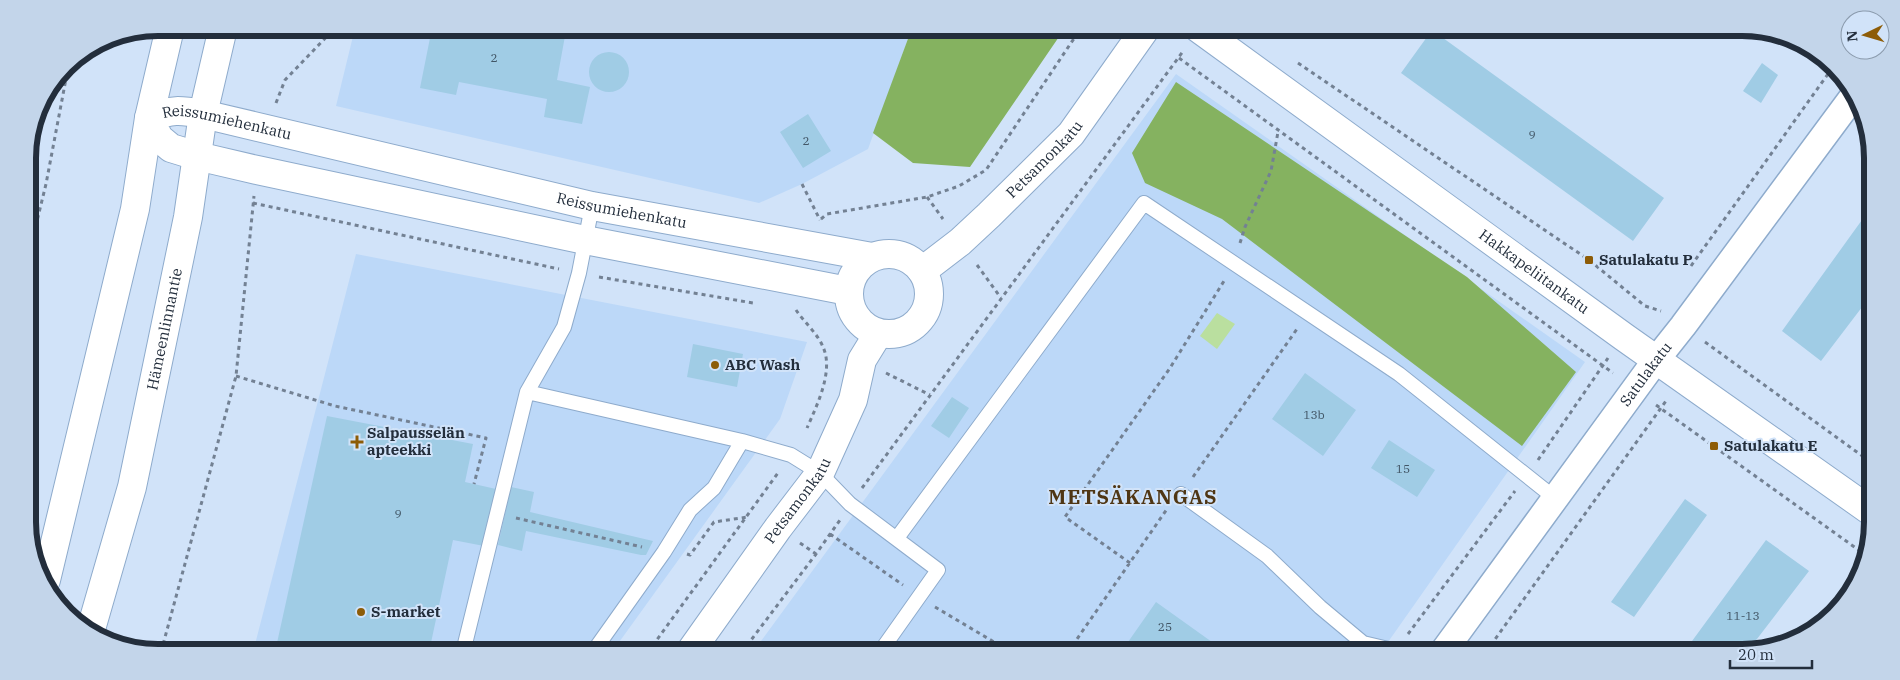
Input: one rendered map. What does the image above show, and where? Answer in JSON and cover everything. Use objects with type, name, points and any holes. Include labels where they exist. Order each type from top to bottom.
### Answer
[{"type":"street","points":[[48,573],[135,209],[150,118],[168,36]]},
{"type":"street","name":"Hämeenlinnantie","points":[[92,624],[132,487],[188,216],[204,114],[221,36]]},
{"type":"street","name":"Petsamonkatu","points":[[922,271],[975,228],[1071,134],[1140,36]]},
{"type":"street","name":"Hakkapeliitankatu","points":[[1209,36],[1682,379],[1864,506]]},
{"type":"street","name":"Satulakatu","points":[[1450,643],[1656,360],[1849,101]]},
{"type":"street","name":"Reissumiehenkatu","points":[[848,291],[585,240],[197,156],[172,148],[165,143],[159,138],[150,118],[168,111],[180,110],[204,114],[592,206],[872,257]]},
{"type":"street","points":[[886,254],[900,255],[912,261],[922,271],[928,284],[929,298],[926,312],[906,332],[892,335],[878,334],[865,328],[855,318],[849,305],[848,291],[850,280],[863,263],[872,257],[886,254]]},
{"type":"street","name":"Petsamonkatu","points":[[696,644],[820,472],[853,400],[862,360],[878,334]]},
{"type":"lane","points":[[897,538],[1144,202],[1399,374],[1556,499]]},
{"type":"lane","points":[[465,644],[527,392],[564,327],[579,273],[592,206]]},
{"type":"lane","points":[[527,392],[742,440],[791,455],[820,472],[850,504],[938,570],[886,644]]},
{"type":"lane","points":[[599,644],[664,552],[690,510],[714,488],[742,440]]},
{"type":"lane","points":[[1181,494],[1267,556],[1320,607],[1364,643]]},
{"type":"path","points":[[266,128],[285,80],[327,36]]},
{"type":"path","points":[[802,184],[820,220],[827,214],[927,197],[959,186],[986,170],[1076,36]]},
{"type":"path","points":[[748,644],[1179,58],[1585,354],[1636,389],[1660,409],[1860,551]]},
{"type":"path","points":[[1294,61],[1589,260],[1645,306],[1660,310],[1864,457]]},
{"type":"path","points":[[1688,270],[1829,73]]},
{"type":"path","points":[[37,222],[46,184],[65,79]]},
{"type":"path","points":[[1130,563],[1065,517],[1170,368],[1234,263],[1245,228],[1271,171],[1278,131]]},
{"type":"path","points":[[164,644],[236,376],[257,170]]},
{"type":"path","points":[[253,202],[579,273],[756,304]]},
{"type":"path","points":[[654,644],[802,440],[820,399],[828,362],[823,346],[796,311],[796,281]]},
{"type":"path","points":[[1492,643],[1682,379],[1705,342]]},
{"type":"path","points":[[236,376],[335,406],[486,438],[474,484]]},
{"type":"path","points":[[496,513],[664,552]]},
{"type":"shaded area","points":[[353,36],[909,36],[868,149],[802,184],[759,203],[336,106]]},
{"type":"shaded area","points":[[1176,74],[1585,362],[1387,643],[759,644]]},
{"type":"shaded area","points":[[356,254],[807,342],[780,419],[618,644],[255,644]]},
{"type":"green space","points":[[909,36],[1060,36],[970,167],[913,163],[873,133]]},
{"type":"green space","points":[[1176,82],[1467,277],[1576,372],[1522,446],[1222,219],[1145,183],[1132,153]]},
{"type":"green space","points":[[1217,313],[1235,324],[1217,349],[1200,336]]},
{"type":"building","points":[[430,36],[565,36],[557,80],[590,87],[582,124],[544,117],[547,99],[459,82],[456,95],[420,88]]},
{"type":"building","points":[[1428,36],[1440,36],[1664,198],[1633,241],[1401,73]]},
{"type":"building","points":[[613,52],[620,55],[626,61],[629,72],[628,80],[620,89],[613,92],[605,92],[598,89],[590,80],[589,68],[592,61],[601,53]]},
{"type":"building","points":[[1762,63],[1778,75],[1761,103],[1743,91]]},
{"type":"building","points":[[808,114],[831,151],[803,168],[780,132]]},
{"type":"building","points":[[1864,217],[1864,305],[1821,361],[1782,331]]},
{"type":"building","name":"ABC Wash","points":[[693,344],[743,354],[737,387],[687,377]]},
{"type":"building","points":[[1305,373],[1356,410],[1323,456],[1272,419]]},
{"type":"building","points":[[952,397],[969,408],[949,438],[931,426]]},
{"type":"building","points":[[327,416],[473,444],[465,482],[496,489],[484,546],[453,540],[431,644],[277,644]]},
{"type":"building","points":[[1389,440],[1435,470],[1417,497],[1371,468]]},
{"type":"building","points":[[511,487],[534,492],[530,512],[653,541],[646,555],[526,531],[522,551],[498,545]]},
{"type":"building","points":[[1685,499],[1707,515],[1634,617],[1611,602]]},
{"type":"building","points":[[1766,540],[1809,571],[1754,642],[1691,643]]},
{"type":"building","points":[[1156,602],[1214,643],[1127,643]]},
{"type":"place","name":"Satulakatu P","points":[[1589,260]]},
{"type":"place","name":"ABC Wash","points":[[715,365]]},
{"type":"place","name":"Salpausselän apteekki","points":[[357,442]]},
{"type":"place","name":"Satulakatu E","points":[[1714,446]]},
{"type":"place","name":"S-market","points":[[361,612]]},
{"type":"district","name":"METSÄKANGAS","points":[[1133,497]]}]
